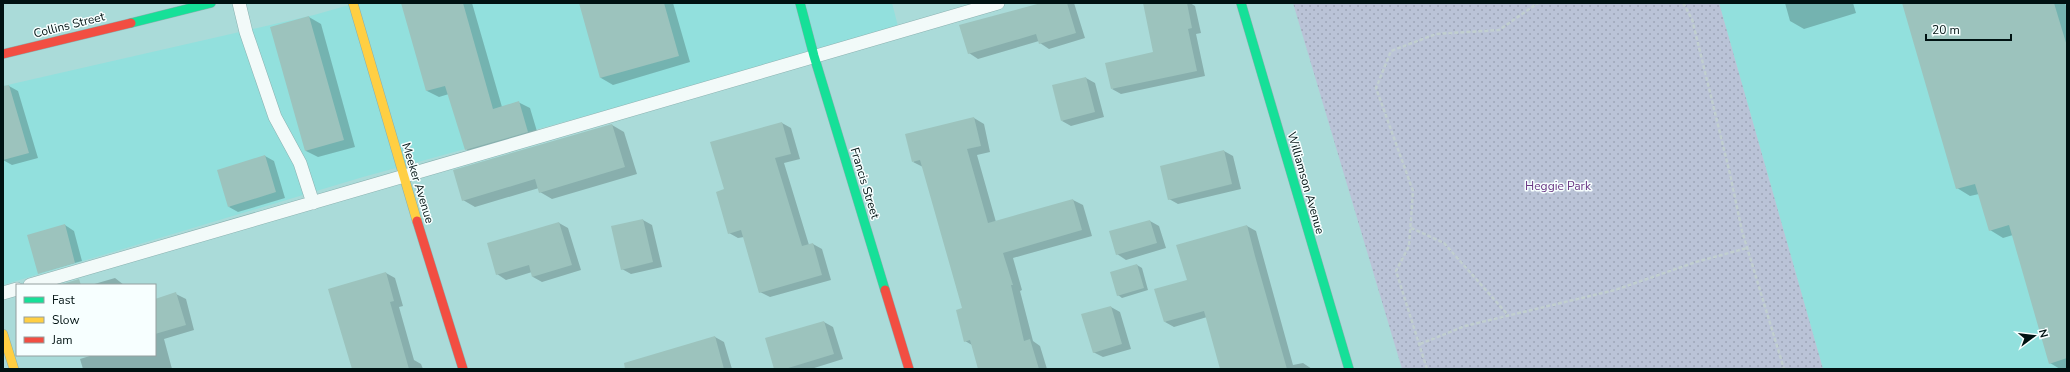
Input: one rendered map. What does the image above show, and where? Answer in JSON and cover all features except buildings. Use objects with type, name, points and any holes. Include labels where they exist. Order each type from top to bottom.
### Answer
[{"type":"street","name":"Collins Street","points":[[3,54],[211,3]]},
{"type":"street","name":"Meeker Avenue","points":[[353,3],[403,176],[463,369]]},
{"type":"street","name":"Francis Street","points":[[800,3],[814,56],[909,369]]},
{"type":"street","name":"Williamson Avenue","points":[[1241,3],[1349,369]]},
{"type":"street","points":[[3,334],[14,369]]},
{"type":"lane","points":[[239,3],[246,32],[275,117],[300,163],[313,203]]},
{"type":"lane","points":[[33,284],[998,3]]},
{"type":"lane","points":[[3,293],[16,289]]},
{"type":"path","points":[[1427,369],[1396,271],[1409,246],[1413,190],[1376,88],[1391,51],[1436,34],[1499,30],[1538,3]]},
{"type":"path","points":[[1683,3],[1692,19],[1747,248],[1784,369]]},
{"type":"path","points":[[1411,228],[1444,243],[1508,316]]},
{"type":"path","points":[[1420,344],[1465,326],[1615,290],[1696,262],[1747,248]]},
{"type":"shaded area","points":[[356,3],[892,3],[899,30],[363,177],[3,285],[3,86],[314,15]]},
{"type":"shaded area","points":[[1719,3],[2067,3],[2067,369],[1823,369]]},
{"type":"green space","name":"Heggie Park","points":[[1293,3],[1719,3],[1823,369],[1402,369]]},
{"type":"traffic: fast","points":[[131,23],[211,3]]},
{"type":"traffic: fast","points":[[800,3],[814,56],[885,290]]},
{"type":"traffic: fast","points":[[1241,3],[1349,369]]},
{"type":"traffic: slow","points":[[353,3],[417,221]]},
{"type":"traffic: slow","points":[[3,334],[14,369]]},
{"type":"traffic: jam","points":[[3,54],[131,23]]},
{"type":"traffic: jam","points":[[417,221],[463,369]]},
{"type":"traffic: jam","points":[[885,290],[909,369]]}]
